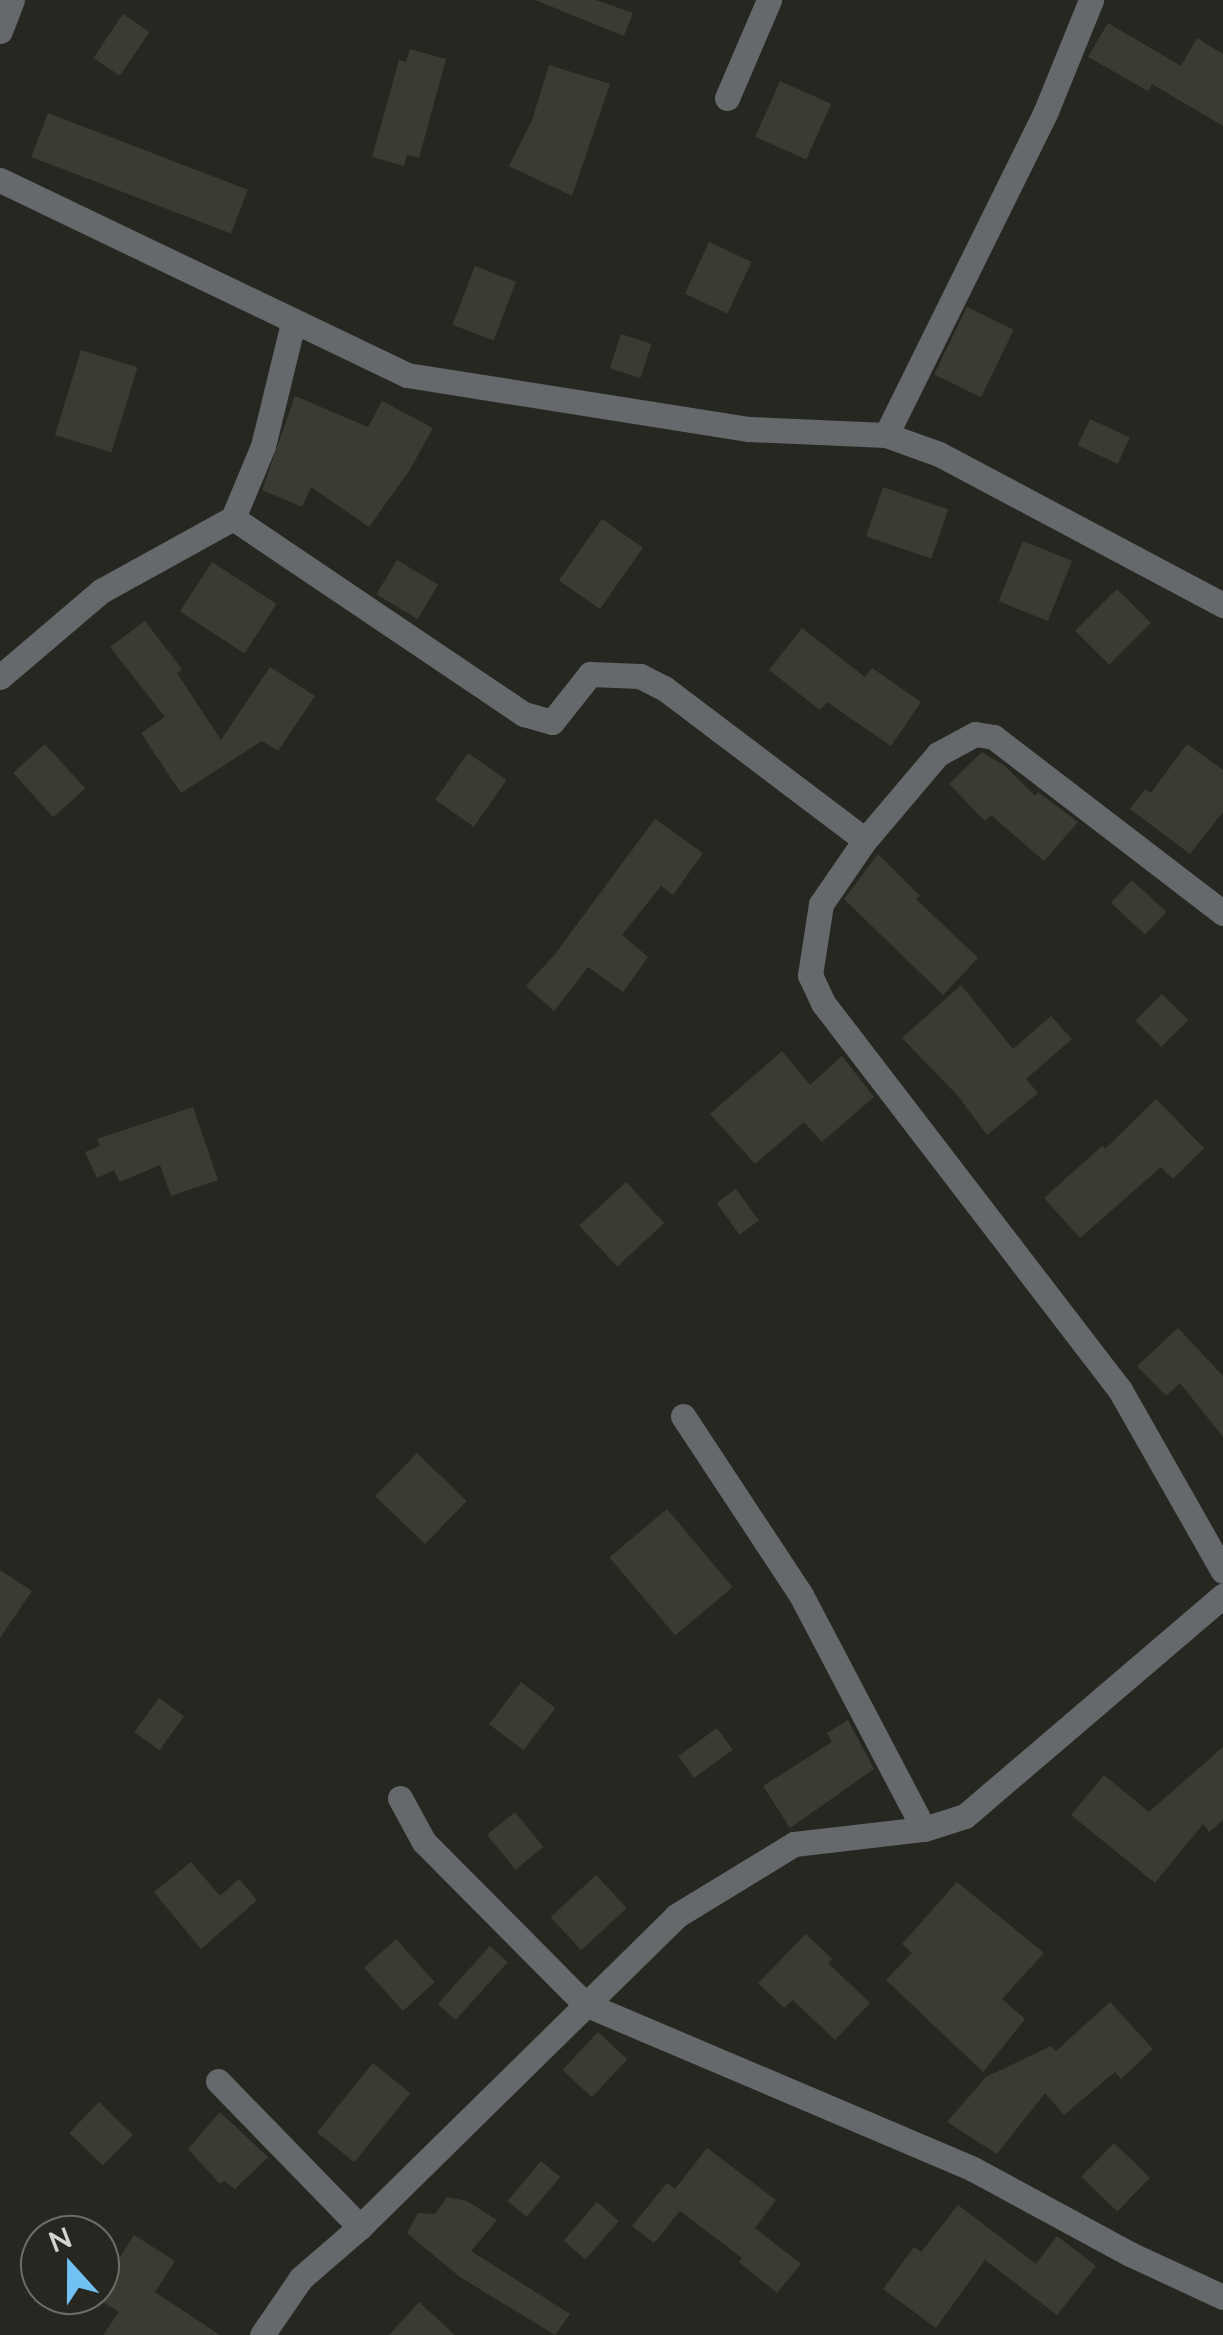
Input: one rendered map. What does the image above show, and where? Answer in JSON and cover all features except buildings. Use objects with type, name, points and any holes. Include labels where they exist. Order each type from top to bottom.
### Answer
[{"type":"street","points":[[0,31],[12,0]]},
{"type":"street","points":[[727,98],[770,0]]},
{"type":"street","points":[[886,435],[1046,111],[1091,0]]},
{"type":"street","points":[[0,180],[292,323],[408,375],[749,429],[886,435],[940,454],[1223,605]]},
{"type":"street","points":[[0,677],[101,592],[233,518],[263,446],[292,323]]},
{"type":"street","points":[[233,518],[524,714],[552,722],[590,674],[640,676],[664,688],[865,840]]},
{"type":"street","points":[[1223,913],[994,737],[974,734],[938,754],[865,840],[821,904],[810,975],[824,1003],[1120,1390],[1223,1571]]},
{"type":"street","points":[[683,1416],[801,1595],[924,1829]]},
{"type":"street","points":[[262,2335],[301,2278],[360,2228],[676,1916],[794,1844],[924,1829],[965,1816],[1223,1596]]},
{"type":"street","points":[[400,1798],[424,1842],[585,2004],[972,2169],[1130,2254],[1223,2297]]},
{"type":"street","points":[[218,2081],[360,2228]]}]
